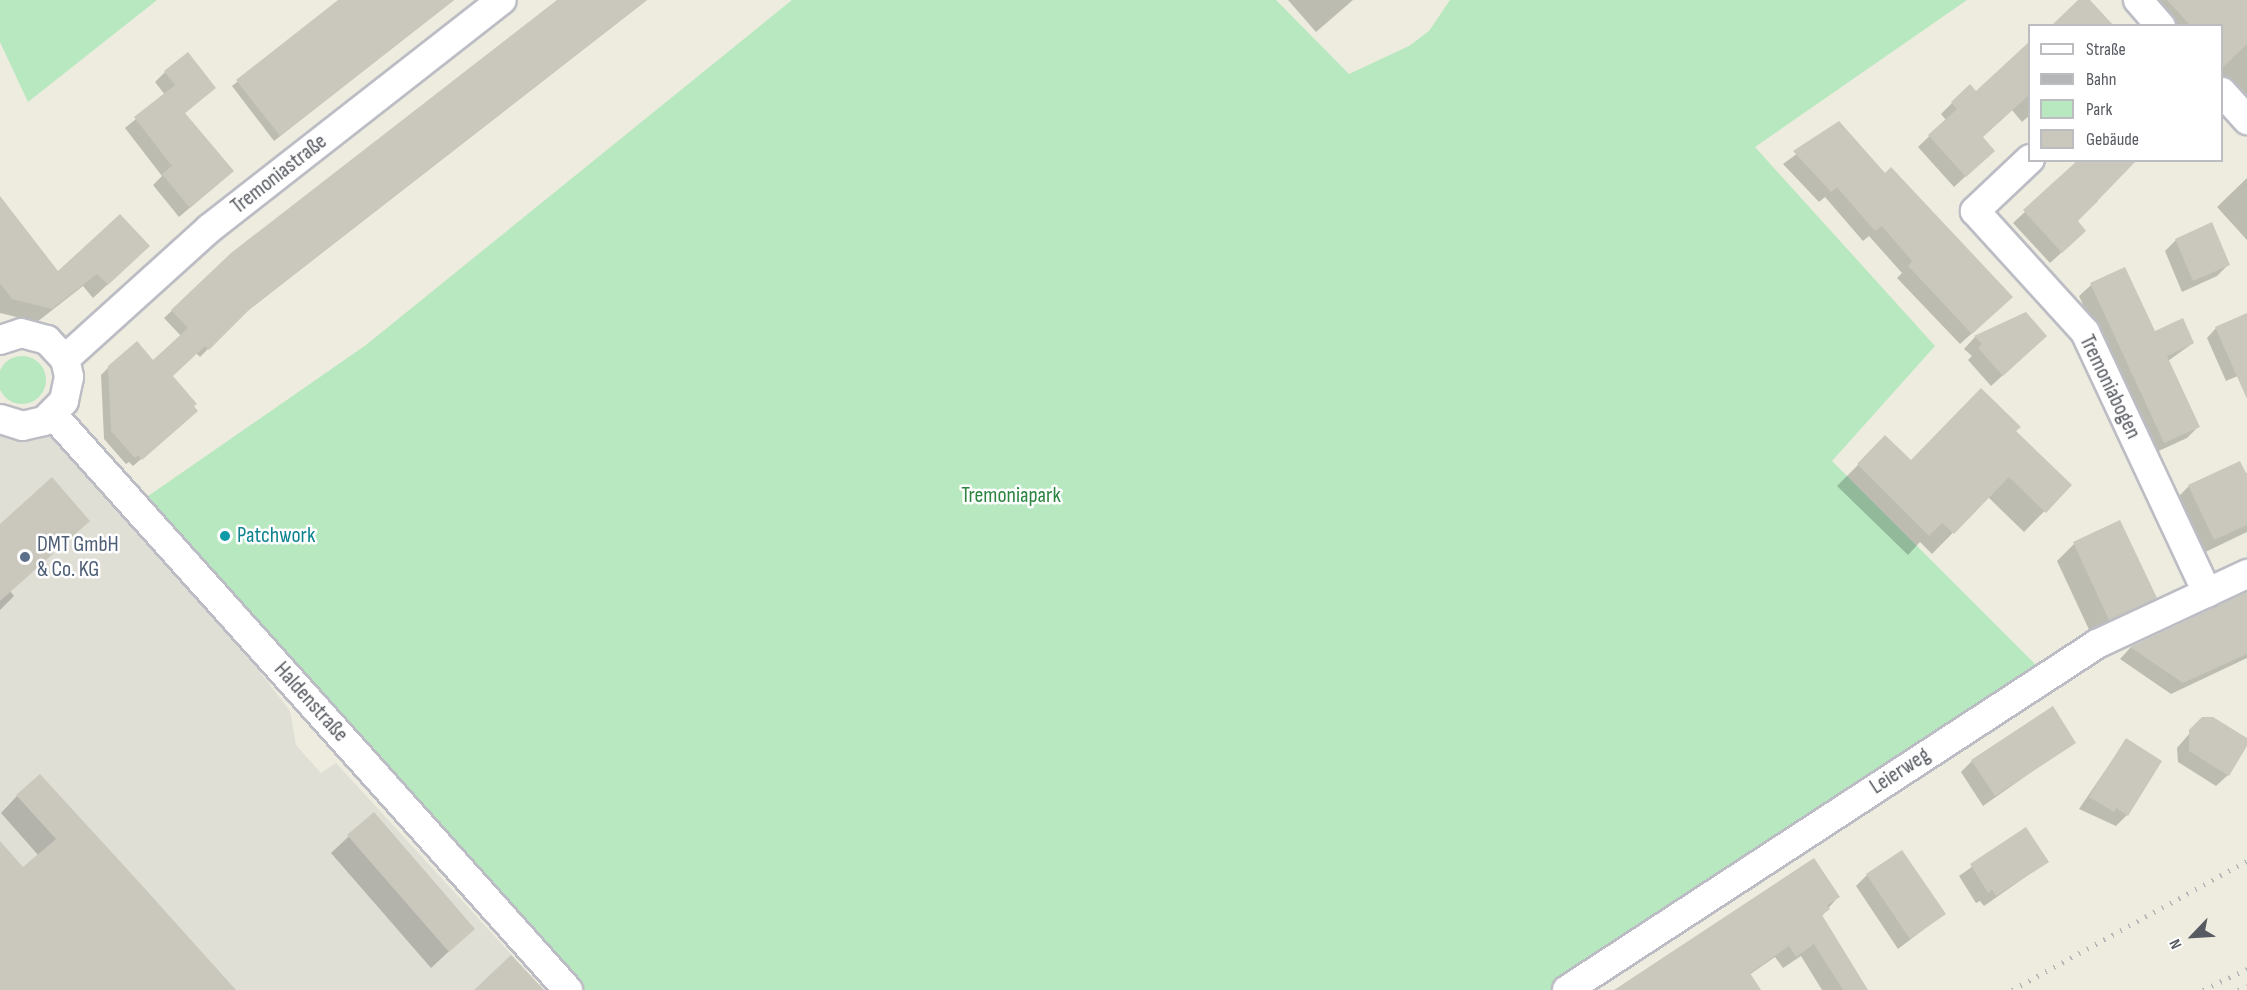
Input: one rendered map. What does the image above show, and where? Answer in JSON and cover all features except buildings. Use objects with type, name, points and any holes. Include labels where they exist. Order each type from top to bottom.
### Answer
[{"type":"street","name":"Tremoniastraße","points":[[65,359],[210,228],[502,0]]},
{"type":"street","points":[[2138,0],[2159,24]]},
{"type":"street","points":[[2223,93],[2247,120]]},
{"type":"street","name":"Tremoniabogen","points":[[2028,161],[1975,211],[2085,332],[2206,593]]},
{"type":"street","points":[[0,340],[21,333],[39,336],[55,346],[65,359],[68,390],[53,415],[24,426],[0,419]]},
{"type":"street","name":"Haldenstraße","points":[[53,415],[568,990]]},
{"type":"street","name":"Leierweg","points":[[1567,990],[2097,644],[2247,574]]},
{"type":"shaded area","points":[[55,426],[152,531],[290,711],[296,745],[321,773],[336,763],[544,990],[0,990],[0,428]]},
{"type":"green space","points":[[0,0],[157,0],[28,102],[0,42]]},
{"type":"green space","name":"Tremoniapark","points":[[792,0],[1276,0],[1349,74],[1409,46],[1429,31],[1450,0],[1967,0],[1755,147],[1935,346],[1832,461],[2043,672],[1559,990],[576,990],[141,501],[366,345]]},
{"type":"green space","points":[[17,356],[27,356],[35,360],[46,375],[46,385],[42,393],[27,404],[17,404],[9,400],[-1,387],[-1,373],[2,367]]},
{"type":"railway","points":[[2012,990],[2247,861]]},
{"type":"railway","points":[[2203,990],[2247,969]]},
{"type":"railway","points":[[2238,990],[2247,986]]},
{"type":"place","name":"Patchwork","points":[[225,536]]},
{"type":"place","name":"DMT GmbH & Co. KG","points":[[25,557]]}]
